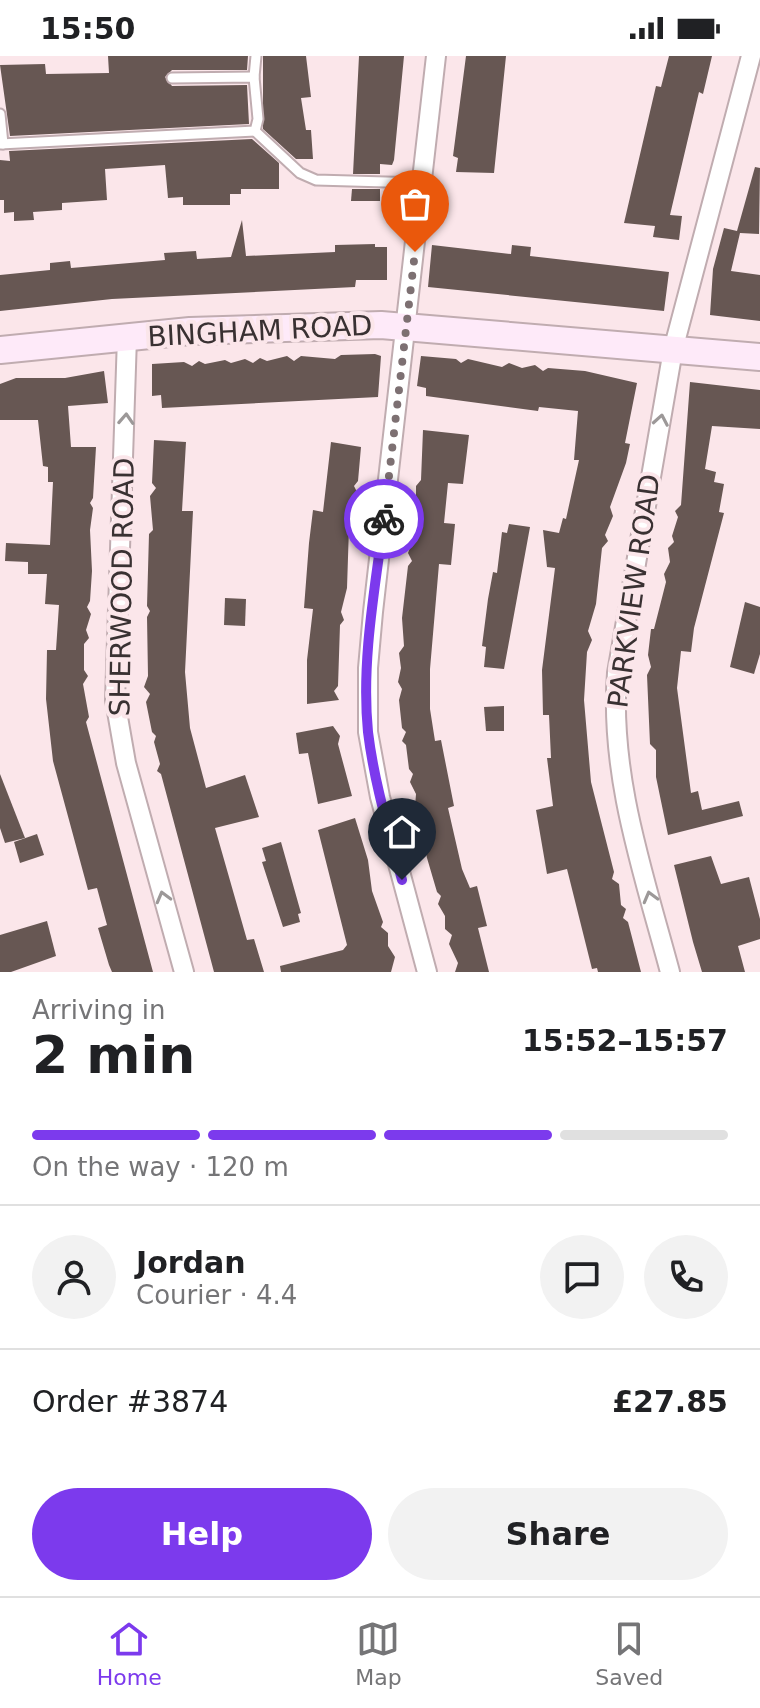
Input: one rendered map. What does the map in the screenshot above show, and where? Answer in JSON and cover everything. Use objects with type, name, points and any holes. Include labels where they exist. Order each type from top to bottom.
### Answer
[{"type":"street","points":[[427,972],[380,797],[367,700],[373,612],[436,56]]},
{"type":"street","name":"PARKVIEW ROAD","points":[[670,972],[627,802],[615,702],[621,642],[673,350],[751,56]]},
{"type":"street","name":"BINGHAM ROAD","points":[[0,350],[190,331],[406,326],[760,357]]},
{"type":"street","name":"SHERWOOD ROAD","points":[[127,337],[115,700],[126,763],[184,972]]},
{"type":"lane","points":[[256,56],[255,131],[300,173],[316,180],[422,183]]},
{"type":"lane","points":[[172,78],[254,77]]},
{"type":"lane","points":[[0,114],[1,144],[255,131]]},
{"type":"building","points":[[108,56],[248,56],[247,70],[172,70],[165,77],[172,86],[247,85],[249,124],[10,136],[0,65],[45,64],[46,74],[109,73]]},
{"type":"building","points":[[263,56],[306,56],[311,97],[301,98],[306,130],[311,130],[313,159],[296,159],[263,129]]},
{"type":"building","points":[[359,56],[404,56],[394,160],[392,165],[380,164],[380,174],[353,174]]},
{"type":"building","points":[[466,56],[506,56],[494,173],[456,172],[458,158],[453,156]]},
{"type":"building","points":[[669,56],[712,56],[703,94],[699,92],[670,215],[682,216],[679,240],[653,237],[655,226],[624,223],[656,86],[661,87]]},
{"type":"building","points":[[252,139],[279,163],[279,189],[241,189],[241,194],[230,194],[230,205],[183,205],[183,197],[168,198],[165,165],[105,169],[107,200],[62,203],[62,210],[33,212],[34,220],[14,221],[14,212],[4,213],[4,200],[0,200],[0,160],[10,161],[9,151]]},
{"type":"building","points":[[755,167],[760,168],[759,234],[740,233],[731,271],[760,275],[760,321],[710,315],[713,269],[724,228],[737,231]]},
{"type":"building","points":[[352,189],[380,189],[380,201],[351,201]]},
{"type":"building","points":[[242,220],[246,256],[335,252],[335,245],[375,244],[375,247],[387,247],[387,280],[356,280],[355,287],[112,299],[0,311],[0,275],[50,270],[50,263],[70,261],[71,268],[165,260],[164,253],[196,251],[197,259],[231,257]]},
{"type":"building","points":[[432,245],[511,254],[512,245],[531,247],[530,256],[669,272],[664,311],[428,287]]},
{"type":"building","points":[[341,355],[381,356],[378,397],[162,408],[161,395],[152,396],[152,364],[184,362],[192,366],[199,361],[205,364],[225,360],[231,363],[245,359],[253,363],[260,358],[267,361],[287,356],[294,361],[301,356],[335,359]]},
{"type":"building","points":[[421,356],[456,359],[461,363],[468,359],[502,367],[509,363],[522,368],[535,365],[543,371],[548,368],[585,371],[637,383],[625,443],[630,444],[610,507],[613,516],[605,535],[608,541],[602,548],[596,604],[588,631],[592,640],[587,652],[584,700],[591,782],[614,872],[612,879],[619,884],[621,905],[626,909],[623,918],[628,922],[641,972],[598,972],[597,968],[592,969],[567,869],[547,874],[536,810],[553,806],[547,758],[551,758],[549,715],[543,715],[542,670],[555,568],[547,567],[543,530],[559,533],[563,518],[566,519],[579,460],[574,460],[578,411],[539,407],[538,411],[426,396],[426,388],[417,386]]},
{"type":"building","points":[[104,371],[108,403],[68,406],[71,447],[96,447],[93,498],[90,503],[93,508],[90,530],[92,571],[87,607],[91,614],[86,630],[89,638],[84,644],[84,670],[88,676],[83,684],[89,717],[86,722],[153,972],[112,972],[109,965],[98,928],[107,925],[97,888],[88,890],[53,761],[46,699],[47,650],[56,650],[59,605],[45,604],[47,574],[28,574],[28,562],[5,561],[6,543],[50,545],[53,482],[48,482],[48,467],[43,466],[38,420],[0,420],[0,384],[16,378],[65,378]]},
{"type":"building","points":[[690,382],[760,390],[760,429],[712,426],[705,469],[716,472],[714,482],[724,484],[719,512],[724,513],[694,628],[691,652],[681,651],[677,688],[691,793],[698,791],[702,810],[739,801],[743,816],[668,835],[656,777],[656,750],[650,744],[647,675],[651,667],[648,655],[651,629],[654,629],[666,582],[664,574],[670,562],[668,548],[674,542],[672,536],[678,517],[675,511],[681,505]]},
{"type":"building","points":[[423,430],[469,435],[463,484],[448,483],[444,523],[455,524],[451,565],[439,564],[430,669],[430,709],[435,741],[441,740],[454,806],[448,808],[462,869],[470,888],[477,886],[487,926],[478,928],[489,972],[455,972],[458,963],[449,944],[452,935],[445,929],[445,916],[438,904],[441,896],[427,858],[419,819],[421,813],[415,807],[416,794],[410,782],[413,774],[409,769],[406,745],[402,741],[406,732],[402,728],[399,700],[402,689],[398,682],[401,668],[399,653],[404,646],[402,618],[408,566],[412,561],[408,553],[413,540],[411,527],[416,520],[416,486],[421,480]]},
{"type":"building","points":[[154,440],[186,442],[182,511],[193,511],[185,672],[190,728],[206,788],[245,775],[259,817],[215,828],[247,940],[254,939],[264,972],[214,972],[161,774],[157,771],[160,764],[154,742],[156,736],[152,732],[146,702],[150,694],[144,687],[148,676],[149,534],[153,530],[150,496],[156,488],[152,483]]},
{"type":"building","points":[[331,442],[361,447],[358,481],[354,486],[358,494],[349,527],[347,588],[341,612],[344,620],[340,625],[338,686],[334,691],[339,700],[307,704],[307,660],[313,609],[304,608],[309,543],[313,510],[323,512]]},
{"type":"building","points":[[509,524],[530,527],[504,669],[484,667],[486,647],[482,646],[488,599],[493,572],[497,573],[502,532],[507,533]]},
{"type":"building","points":[[225,598],[246,599],[245,626],[224,625]]},
{"type":"building","points":[[745,602],[760,607],[760,654],[754,674],[730,667]]},
{"type":"building","points":[[504,706],[504,731],[486,731],[484,707]]},
{"type":"building","points":[[333,726],[340,736],[338,744],[352,796],[318,804],[308,753],[299,754],[296,733]]},
{"type":"building","points":[[0,774],[25,838],[5,843],[0,828]]},
{"type":"building","points":[[355,818],[368,860],[372,891],[383,922],[381,927],[388,933],[388,946],[395,957],[391,972],[281,972],[280,966],[343,950],[347,945],[318,830]]},
{"type":"building","points":[[37,834],[44,855],[20,863],[14,842]]},
{"type":"building","points":[[281,842],[301,913],[298,914],[300,922],[283,927],[262,862],[266,861],[262,848]]},
{"type":"building","points":[[711,856],[721,884],[749,877],[760,919],[760,939],[738,946],[745,972],[702,972],[693,942],[674,865]]},
{"type":"building","points":[[47,921],[56,956],[11,972],[0,972],[0,935]]},
{"type":"way so far","points":[[384,519],[415,252]]},
{"type":"route","points":[[384,519],[368,668],[368,732],[380,797],[402,880]]}]
